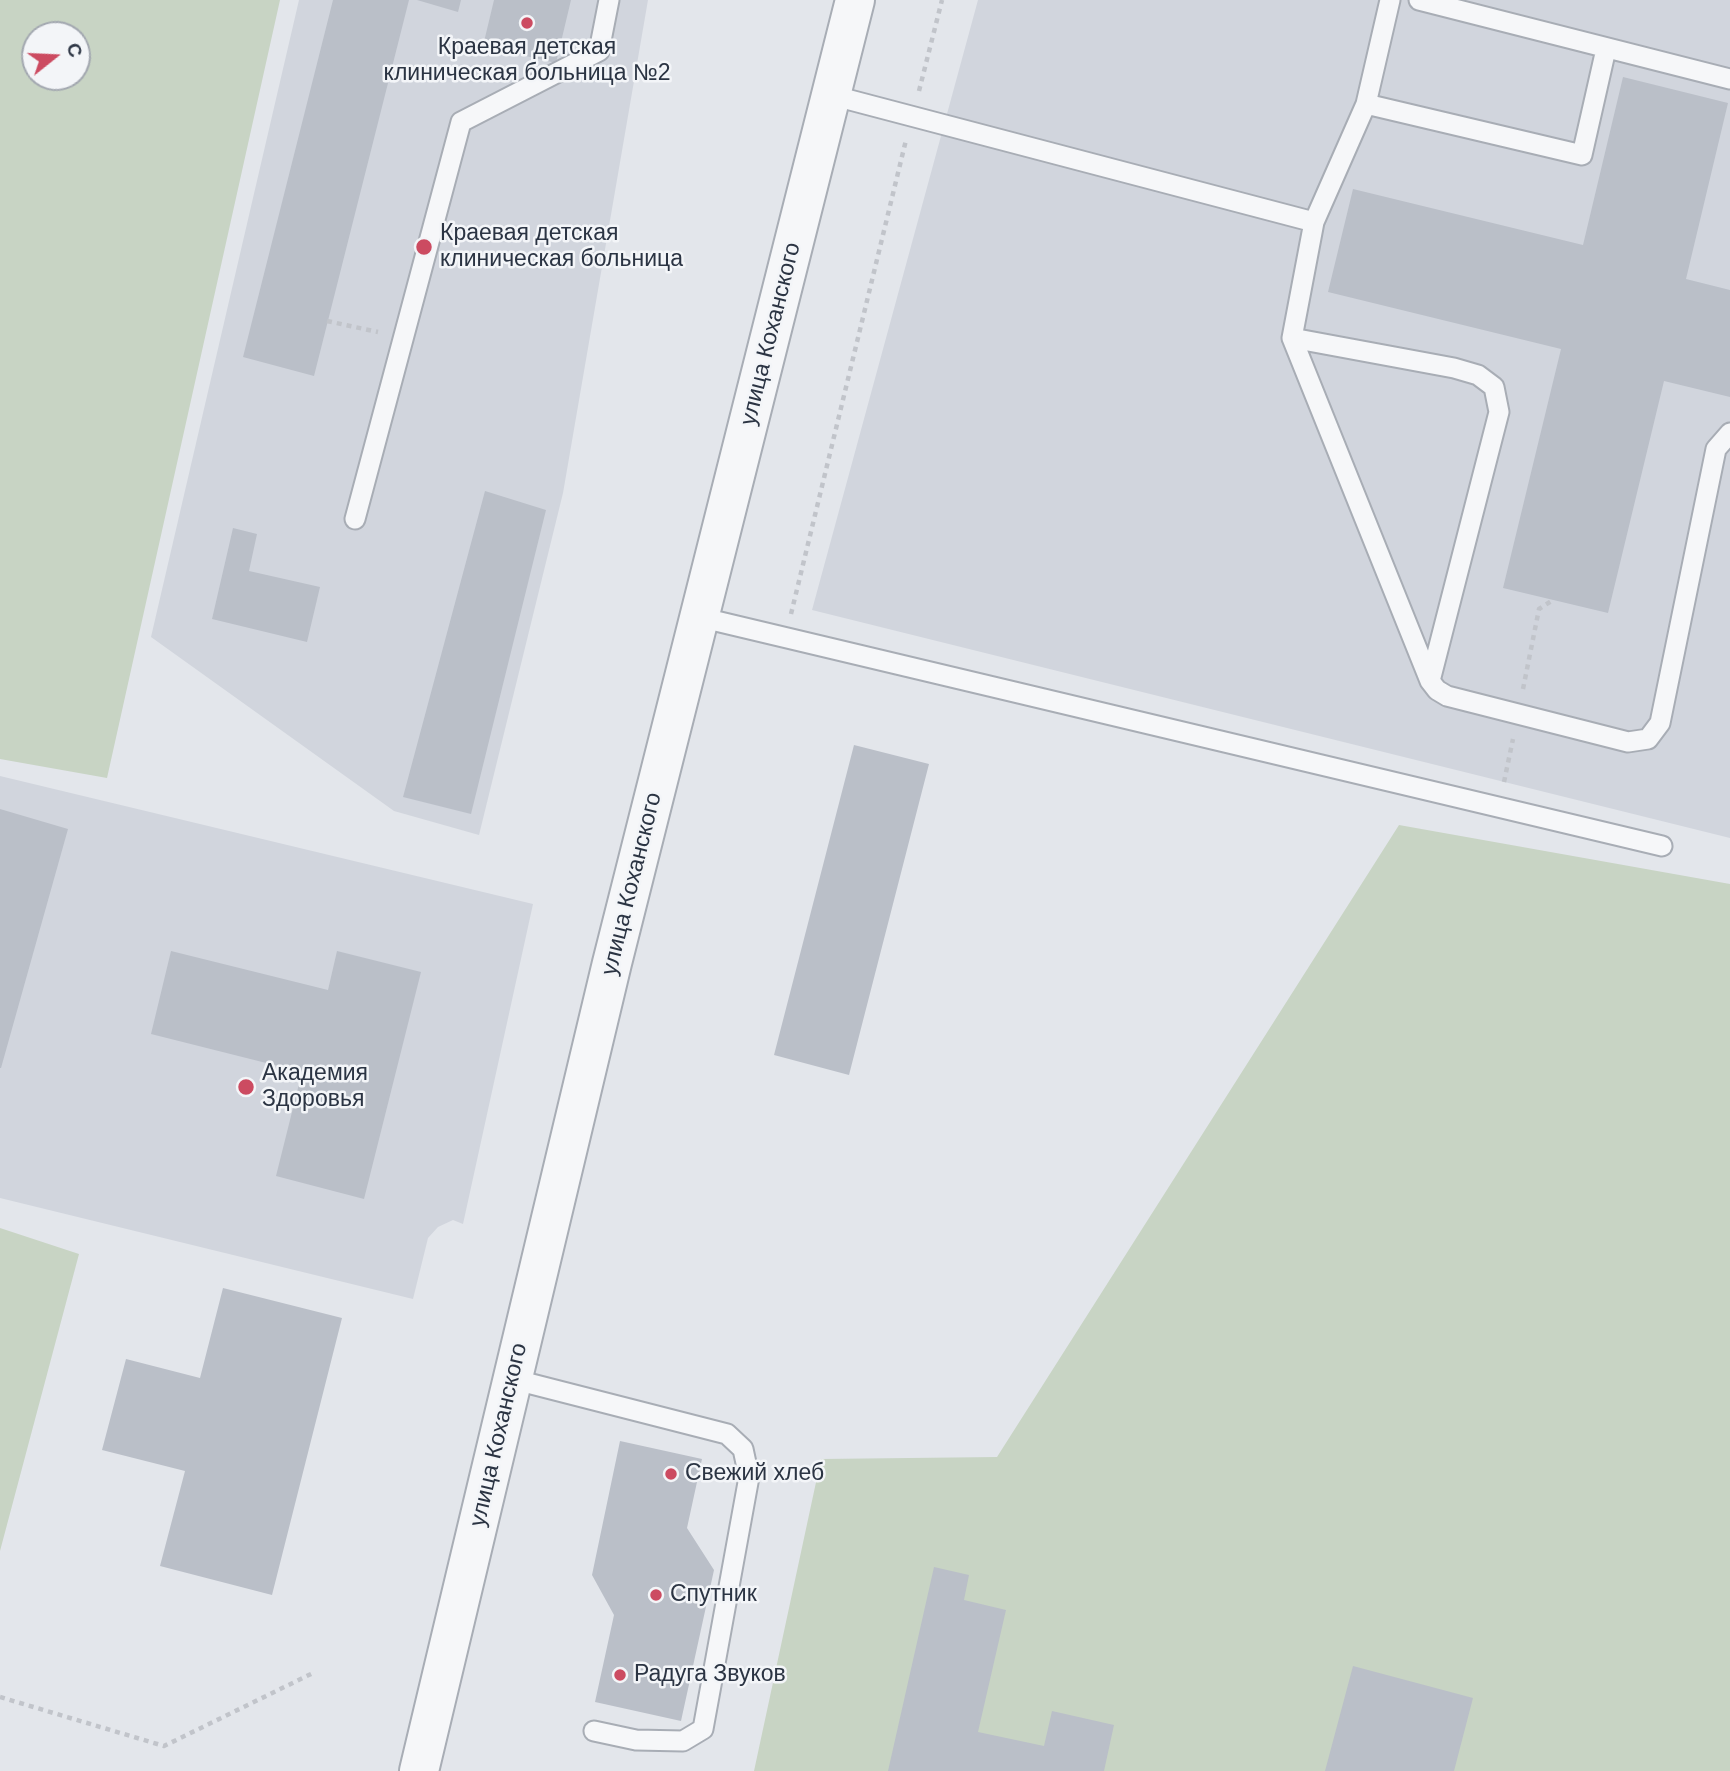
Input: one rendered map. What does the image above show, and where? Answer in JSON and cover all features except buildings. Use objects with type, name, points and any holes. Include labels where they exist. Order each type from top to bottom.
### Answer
[{"type":"street","name":"улица Коханского","points":[[419,1771],[699,617],[855,0]]},
{"type":"lane","points":[[355,519],[461,122],[599,51],[609,0]]},
{"type":"lane","points":[[1390,0],[1366,104],[1314,222],[1292,338],[1430,681],[1447,696],[1628,743],[1648,739],[1660,723],[1716,449],[1730,433]]},
{"type":"lane","points":[[1419,0],[1730,79]]},
{"type":"lane","points":[[1366,104],[1582,155],[1606,49]]},
{"type":"lane","points":[[831,95],[1314,222]]},
{"type":"lane","points":[[1292,338],[1454,368],[1478,376],[1494,387],[1499,412],[1430,681]]},
{"type":"lane","points":[[699,617],[1662,846]]},
{"type":"lane","points":[[512,1380],[727,1433],[743,1449],[749,1477],[703,1729],[683,1741],[636,1740],[594,1731]]},
{"type":"path","points":[[785,637],[942,0]]},
{"type":"path","points":[[327,321],[403,338]]},
{"type":"path","points":[[0,1697],[164,1746],[314,1672]]},
{"type":"shaded area","name":"Краевая детская клиническая больница","points":[[299,0],[648,0],[563,493],[479,835],[394,811],[151,637]]},
{"type":"shaded area","points":[[978,0],[1730,0],[1730,838],[812,610]]},
{"type":"shaded area","name":"Академия Здоровья","points":[[0,776],[533,904],[463,1224],[453,1220],[438,1227],[428,1238],[413,1299],[0,1198]]},
{"type":"green space","points":[[0,0],[280,0],[107,778],[0,759]]},
{"type":"green space","points":[[1399,825],[1730,884],[1730,1771],[754,1771],[821,1459],[997,1457]]},
{"type":"green space","points":[[0,1228],[79,1254],[0,1551]]},
{"type":"place","name":"Краевая детская клиническая больница №2","points":[[527,23]]},
{"type":"place","name":"Краевая детская клиническая больница","points":[[424,247]]},
{"type":"place","name":"Академия Здоровья","points":[[246,1087]]},
{"type":"place","name":"Свежий хлеб","points":[[671,1474]]},
{"type":"place","name":"Спутник","points":[[656,1595]]},
{"type":"place","name":"Радуга Звуков","points":[[620,1675]]}]
